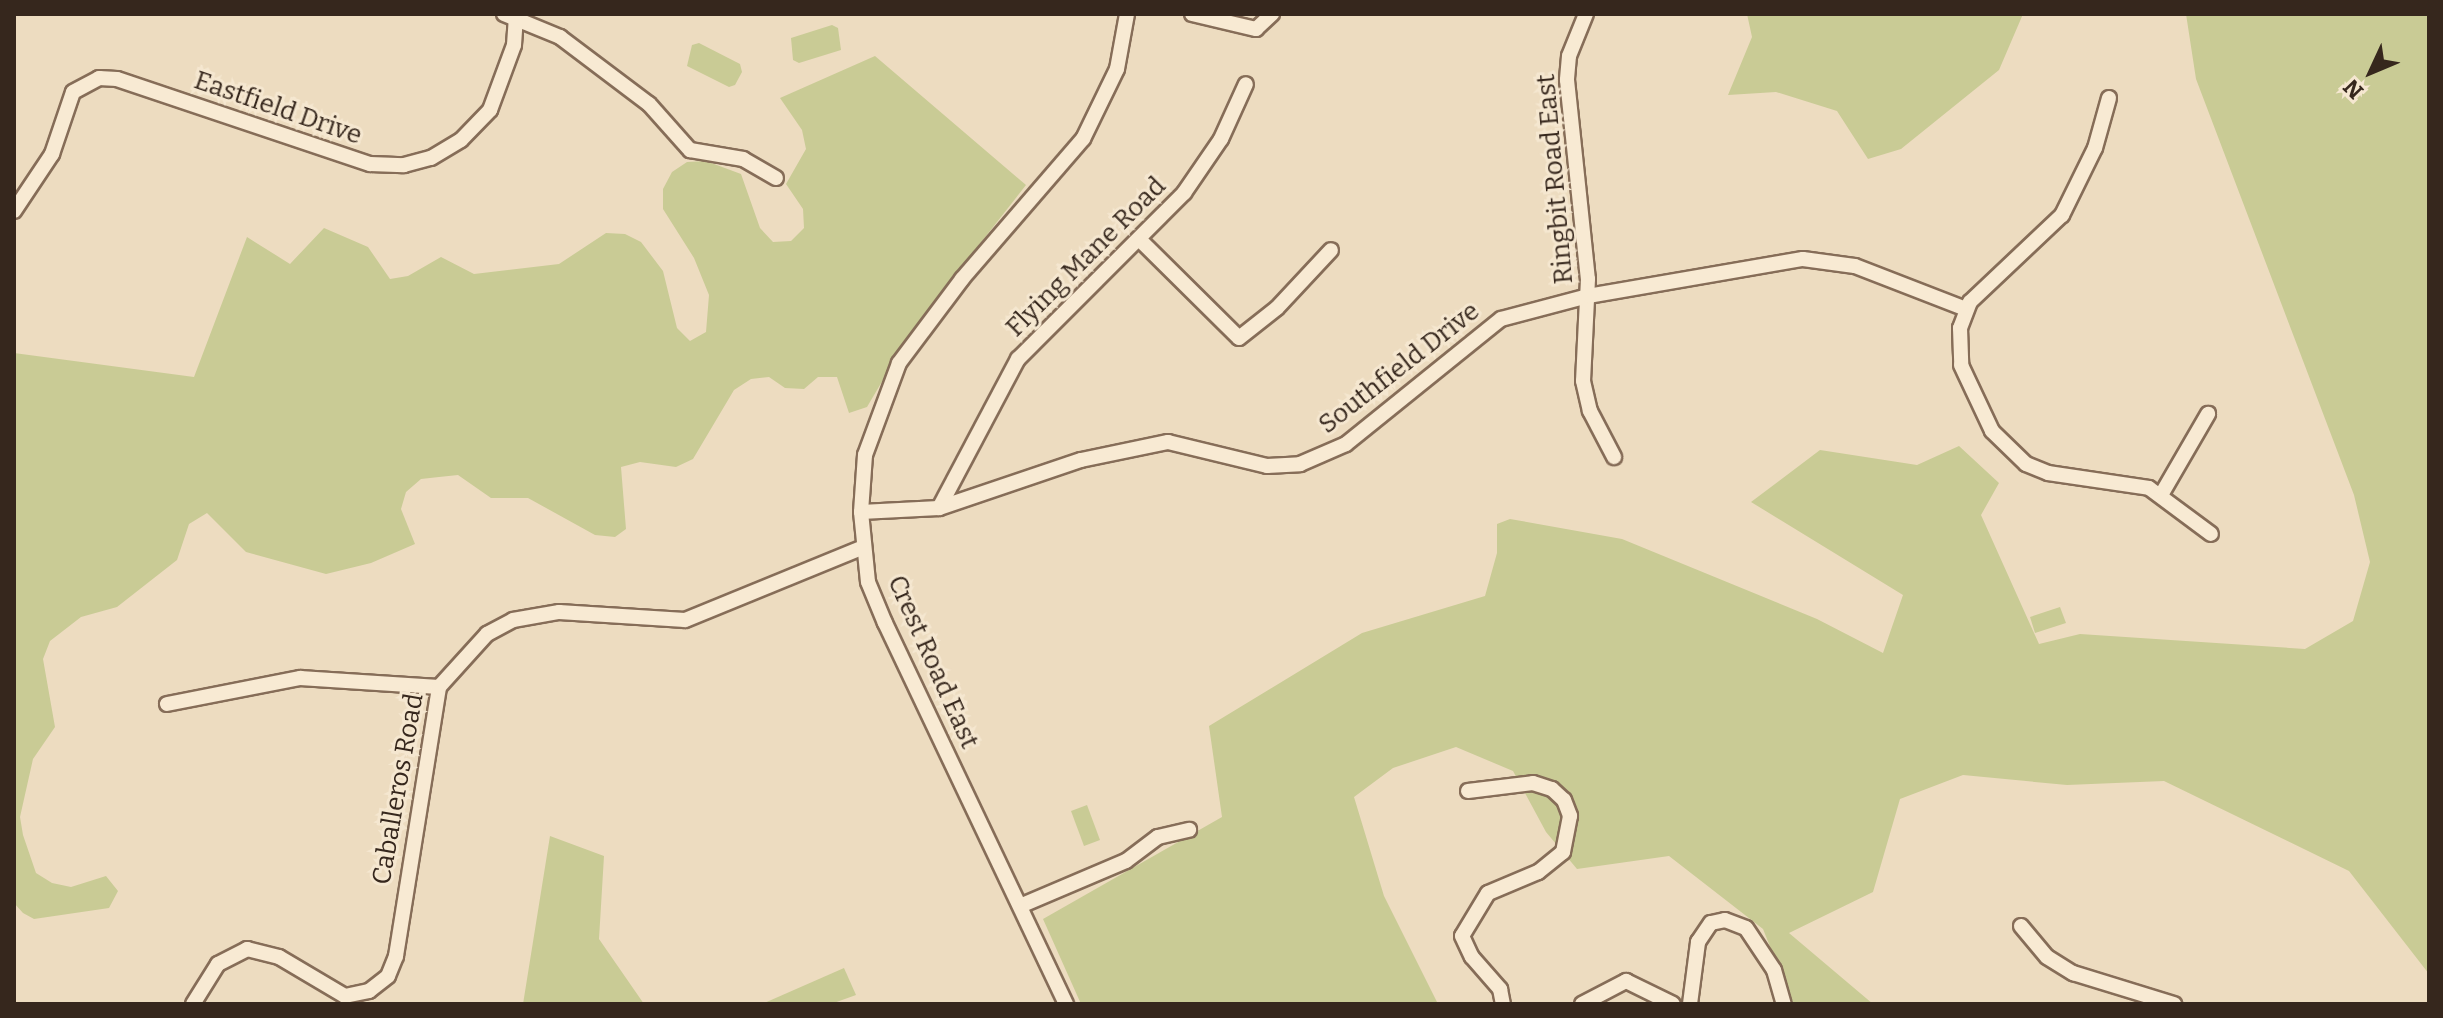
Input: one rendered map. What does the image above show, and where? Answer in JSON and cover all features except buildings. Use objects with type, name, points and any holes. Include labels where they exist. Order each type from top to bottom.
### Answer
[{"type":"street","name":"Crest Road East","points":[[1066,1004],[885,623],[861,548],[861,512],[865,455],[899,363],[962,279],[1083,139],[1117,69],[1127,14]]},
{"type":"street","points":[[1192,14],[1256,29],[1272,14]]},
{"type":"street","name":"Ringbit Road East","points":[[1586,14],[1569,56],[1567,89],[1588,296],[1586,396],[1614,457]]},
{"type":"street","points":[[512,16],[560,37],[611,75],[649,104],[690,150],[743,159],[776,178]]},
{"type":"street","name":"Eastfield Drive","points":[[14,211],[52,154],[73,92],[99,78],[117,79],[370,164],[404,165],[431,158],[461,140],[490,110],[514,45],[512,16]]},
{"type":"street","name":"Flying Mane Road","points":[[939,508],[1018,359],[1140,240],[1203,167],[1246,84]]},
{"type":"street","points":[[2109,98],[2095,148],[2062,215],[1987,281],[1966,309],[1958,349],[1963,373],[2005,447],[2048,473],[2132,482],[2161,495],[2211,534]]},
{"type":"street","points":[[1140,240],[1239,338],[1277,308],[1331,250]]},
{"type":"street","name":"Southfield Drive","points":[[861,512],[939,508],[1068,464],[1168,442],[1267,466],[1317,459],[1353,439],[1501,319],[1588,296],[1803,259],[1855,266],[1966,309]]},
{"type":"street","points":[[2161,495],[2208,414]]},
{"type":"street","name":"Caballeros Road","points":[[193,1004],[218,964],[247,949],[279,957],[345,996],[369,991],[388,976],[396,956],[439,687],[478,643],[513,620],[559,612],[685,620],[861,548]]},
{"type":"street","points":[[167,704],[300,678],[439,687]]},
{"type":"street","points":[[1468,791],[1533,783],[1552,789],[1564,800],[1570,816],[1563,852],[1538,872],[1488,893],[1462,936],[1467,950],[1500,989],[1503,1004]]},
{"type":"street","points":[[1020,906],[1126,861],[1158,837],[1189,830]]},
{"type":"street","points":[[1690,1004],[1698,942],[1711,923],[1725,920],[1746,928],[1774,970],[1784,1004]]},
{"type":"street","points":[[2021,926],[2047,957],[2073,973],[2174,1004]]},
{"type":"street","points":[[1582,1004],[1626,981],[1673,1004]]},
{"type":"green space","points":[[1747,14],[2023,14],[1999,70],[1901,149],[1868,159],[1837,111],[1776,92],[1728,95],[1752,37]]},
{"type":"green space","points":[[2186,14],[2429,14],[2429,974],[2349,871],[2164,781],[2067,785],[1963,775],[1900,799],[1873,892],[1789,933],[1873,1004],[1793,1004],[1763,929],[1669,856],[1577,869],[1546,832],[1513,771],[1456,747],[1393,768],[1354,797],[1384,896],[1438,1004],[1081,1004],[1043,919],[1222,817],[1209,726],[1362,633],[1485,596],[1497,553],[1497,524],[1510,519],[1622,539],[1817,619],[1883,653],[1903,595],[1751,502],[1820,450],[1917,465],[1959,446],[1999,483],[1981,515],[2039,644],[2080,634],[2305,649],[2353,621],[2370,562],[2354,495],[2196,79]]},
{"type":"green space","points":[[832,25],[838,28],[841,50],[799,63],[793,60],[791,38]]},
{"type":"green space","points":[[699,43],[740,64],[742,72],[735,85],[729,87],[687,66],[692,45]]},
{"type":"green space","points":[[875,56],[1026,185],[913,329],[867,407],[849,413],[837,377],[818,377],[804,389],[785,388],[769,377],[751,379],[734,390],[693,459],[676,467],[640,462],[621,467],[626,529],[615,537],[595,535],[528,498],[491,498],[458,475],[421,479],[406,492],[401,509],[415,544],[371,563],[326,574],[246,552],[207,513],[189,524],[177,560],[117,607],[81,617],[50,641],[43,659],[55,727],[33,759],[20,817],[23,835],[36,873],[52,883],[71,887],[106,876],[118,891],[109,908],[34,919],[23,913],[14,903],[14,353],[194,377],[247,237],[290,264],[324,228],[368,247],[390,279],[408,276],[441,257],[474,274],[559,264],[606,233],[625,234],[641,242],[663,271],[677,328],[690,341],[706,332],[709,295],[694,258],[663,209],[663,189],[672,172],[687,162],[706,161],[741,174],[760,228],[773,242],[791,241],[804,228],[803,209],[786,184],[806,149],[802,130],[780,98]]},
{"type":"green space","points":[[2060,607],[2066,623],[2035,633],[2030,617]]},
{"type":"green space","points":[[1087,805],[1100,840],[1084,846],[1071,811]]},
{"type":"green space","points":[[550,836],[604,856],[599,939],[644,1004],[523,1004]]},
{"type":"green space","points":[[844,968],[856,995],[831,1004],[762,1004]]}]
